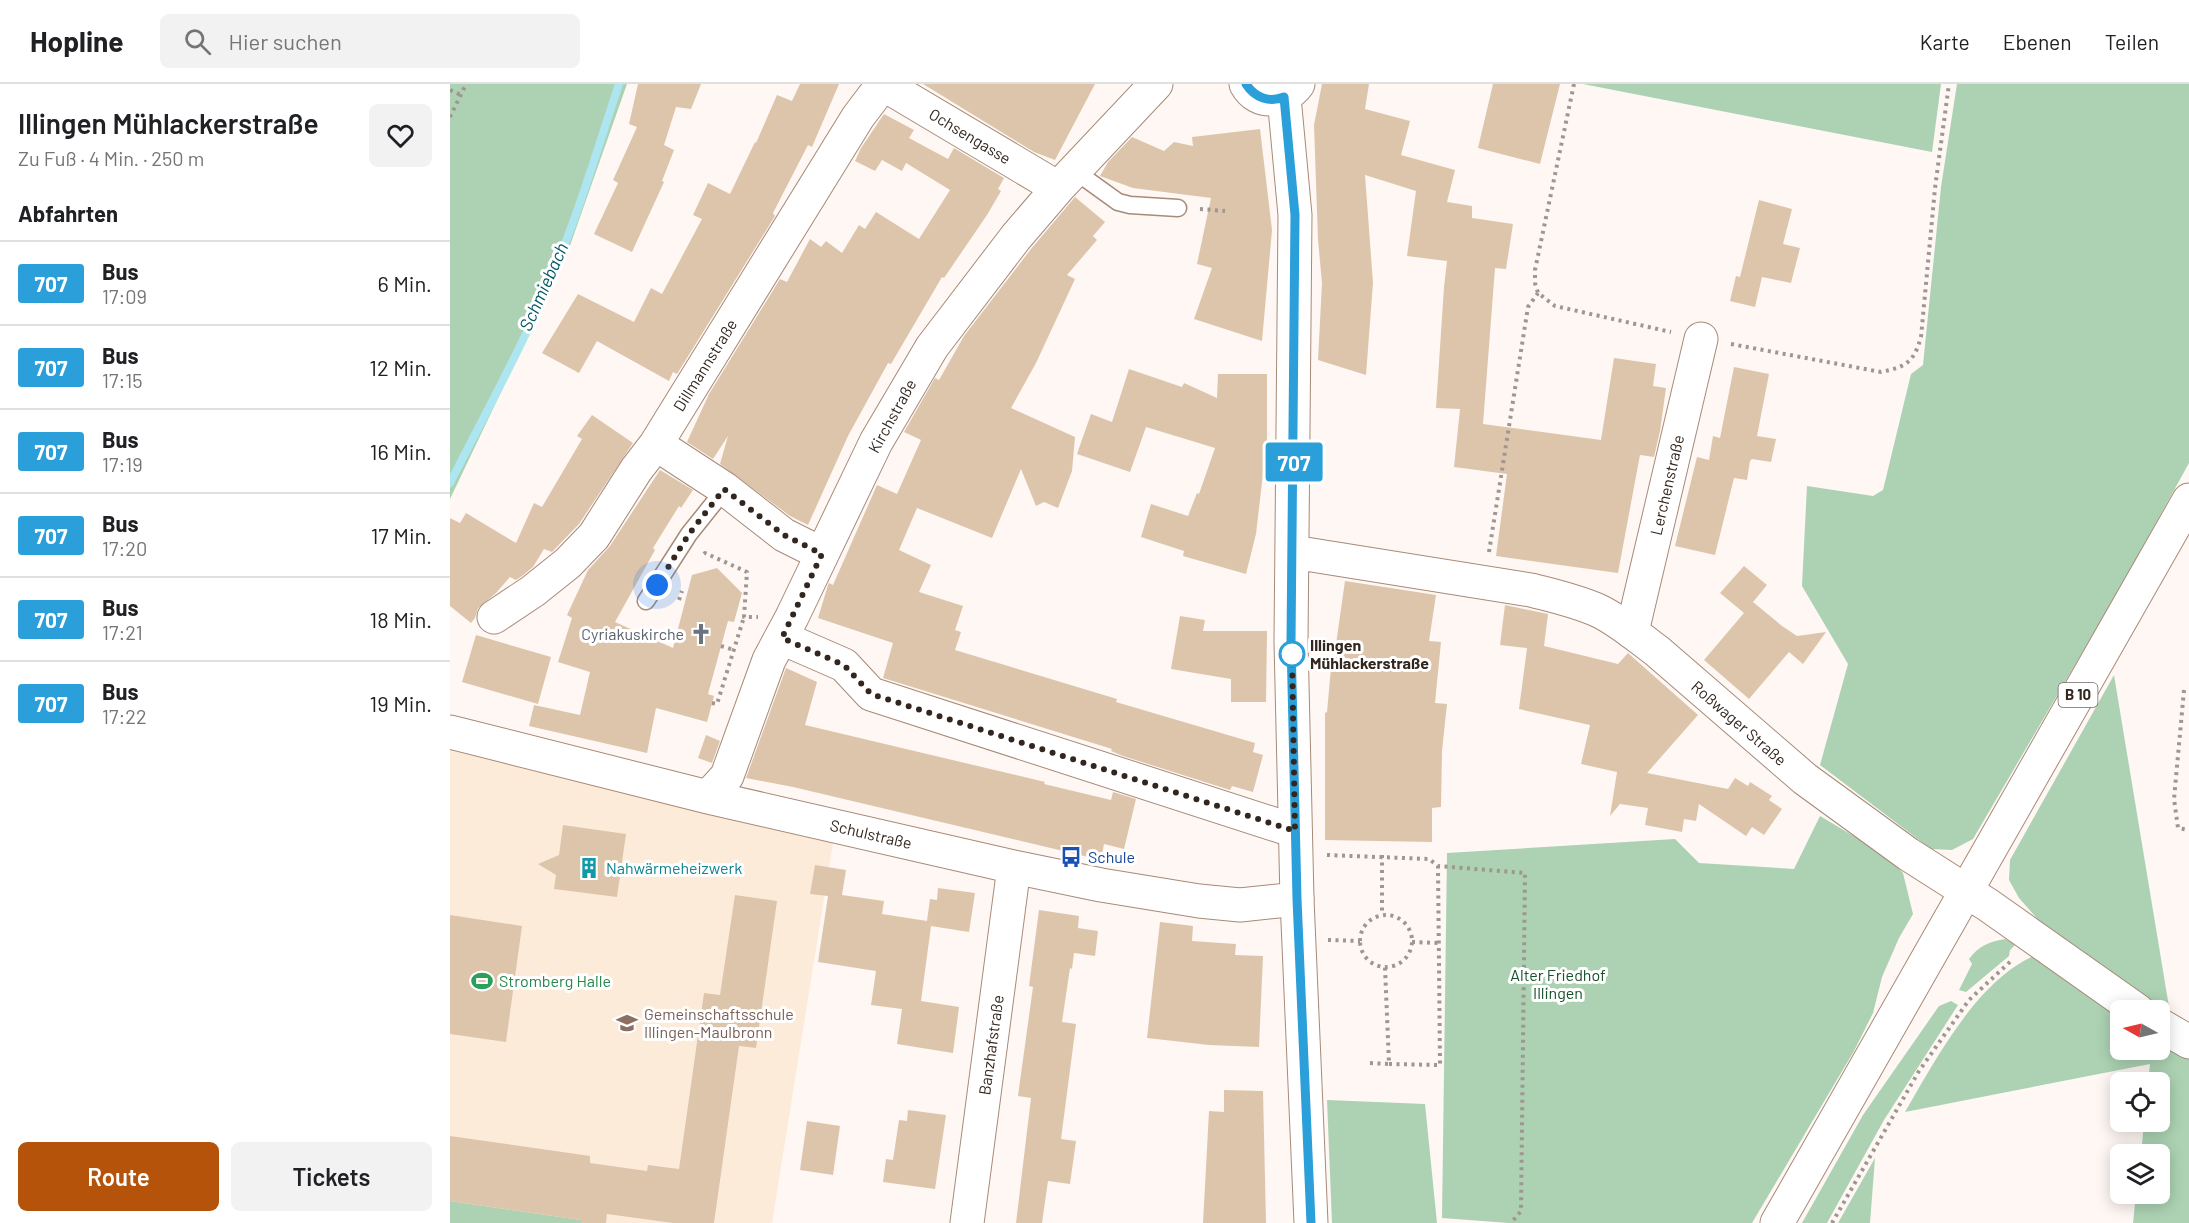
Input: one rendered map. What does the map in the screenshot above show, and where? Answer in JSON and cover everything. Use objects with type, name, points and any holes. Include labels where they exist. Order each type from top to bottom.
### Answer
[{"type":"street","name":"Ochsengasse","points":[[883,84],[1066,180]]},
{"type":"street","name":"Dillmannstraße","points":[[494,617],[533,591],[568,563],[594,536],[636,470],[656,444],[858,117],[883,84]]},
{"type":"street","name":"Kirchstraße","points":[[708,797],[727,776],[769,660],[787,628],[876,442],[932,347],[1016,237],[1156,84]]},
{"type":"street","points":[[1246,84],[1257,96],[1268,100],[1291,90],[1295,215],[1291,642],[1297,899],[1311,1223]]},
{"type":"street","name":"Lerchenstraße","points":[[1632,632],[1701,339]]},
{"type":"street","points":[[656,444],[724,489],[784,535],[822,554]]},
{"type":"street","name":"B 10","points":[[1777,1223],[2189,500]]},
{"type":"street","name":"Roßwager Straße","points":[[1293,552],[1532,590],[1566,599],[1599,612],[1632,632],[1657,651],[1804,779],[1908,854],[1967,891],[2122,1000]]},
{"type":"street","points":[[787,628],[844,665],[871,694],[1296,843]]},
{"type":"street","name":"Schulstraße","points":[[450,732],[708,797],[1120,889],[1240,905],[1297,899]]},
{"type":"street","name":"Banzhafstraße","points":[[967,1223],[1014,867]]},
{"type":"street","points":[[2170,1031],[2189,1042]]},
{"type":"lane","name":"Ochsengasse","points":[[1066,180],[1118,202],[1178,208]]},
{"type":"lane","points":[[646,601],[689,534],[724,489]]},
{"type":"path","points":[[450,117],[466,84]]},
{"type":"path","points":[[1574,84],[1535,270],[1538,293],[1555,306],[1701,339],[1881,372],[1903,367],[1917,351],[1921,337],[1935,188],[1949,84]]},
{"type":"path","points":[[450,90],[460,95]]},
{"type":"path","points":[[1485,582],[1528,307],[1538,293]]},
{"type":"path","points":[[699,561],[705,553],[747,572],[744,617],[717,704],[712,703]]},
{"type":"path","points":[[679,600],[682,589]]},
{"type":"path","points":[[744,617],[787,628]]},
{"type":"path","points":[[721,646],[734,650]]},
{"type":"path","points":[[2184,690],[2174,799],[2178,828],[2189,830]]},
{"type":"path","points":[[1296,843],[1382,855],[1429,858],[1438,866],[1525,873],[1521,1211],[1511,1223]]},
{"type":"path","points":[[1382,855],[1382,915]]},
{"type":"path","points":[[1370,1063],[1440,1065],[1438,866]]},
{"type":"path","points":[[1382,915],[1393,916],[1402,921],[1409,930],[1412,942],[1404,959],[1385,967],[1366,959],[1360,941],[1362,930],[1367,923],[1382,915]]},
{"type":"path","points":[[1832,1223],[1919,1071],[1969,1000],[2034,939]]},
{"type":"path","points":[[1412,942],[1438,943]]},
{"type":"path","points":[[1385,967],[1389,1064]]},
{"type":"shaded area","name":"Gemeinschaftsschule Illingen-Maulbronn","points":[[450,733],[836,824],[772,1223],[450,1223]]},
{"type":"green space","points":[[450,84],[627,84],[567,254],[450,499]]},
{"type":"green space","points":[[1583,84],[1941,84],[1932,152]]},
{"type":"green space","points":[[1957,84],[2189,84],[2189,463],[2120,588],[1973,839],[1952,850],[1931,849],[1820,765],[1848,664],[1802,586],[1807,486],[1873,496],[1883,490],[1911,374],[1923,365],[1941,187]]},
{"type":"green space","points":[[2114,675],[2168,1000],[2151,1000],[2048,931],[2019,898],[2009,880],[2010,860]]},
{"type":"green space","name":"Alter Friedhof Illingen","points":[[1820,816],[1889,857],[1903,873],[1913,914],[1899,938],[1882,977],[1873,1013],[1854,1051],[1752,1223],[1509,1223],[1442,1218],[1447,853],[1675,839],[1699,863],[1794,869]]},
{"type":"green space","points":[[2005,939],[2016,944],[2010,950],[2009,956],[1966,992],[1959,990],[1972,964],[1969,959],[1976,951],[1984,945]]},
{"type":"green space","points":[[2036,955],[2110,1004],[2110,1060],[2170,1060],[2170,1040],[2189,1052],[2189,1223],[2133,1223],[2135,1204],[2170,1204],[2170,1144],[2142,1144],[2143,1132],[2170,1132],[2170,1072],[2149,1072],[2150,1064],[1905,1112],[1960,1023],[1995,983],[2015,967]]},
{"type":"green space","points":[[1951,1001],[1958,1005],[1884,1120],[1827,1223],[1802,1223],[1863,1115],[1939,1006]]},
{"type":"green space","points":[[1327,1100],[1425,1104],[1437,1223],[1332,1223]]},
{"type":"green space","points":[[1875,1158],[1870,1223],[1838,1223]]},
{"type":"green space","points":[[450,1201],[581,1220],[581,1223],[450,1223]]},
{"type":"building","points":[[638,84],[701,84],[691,109],[676,107],[664,145],[674,150],[662,181],[664,182],[632,252],[594,234],[618,183],[613,180],[637,127],[629,124]]},
{"type":"building","points":[[800,84],[839,84],[812,147],[808,145],[773,213],[775,216],[677,374],[673,372],[669,381],[597,341],[579,373],[542,353],[578,294],[634,322],[651,288],[662,294],[702,219],[693,215],[708,183],[730,194],[777,95],[792,101]]},
{"type":"building","points":[[923,84],[1095,84],[1055,160],[1034,152]]},
{"type":"building","points":[[1322,84],[1369,84],[1365,109],[1410,121],[1401,155],[1455,170],[1447,202],[1472,206],[1472,218],[1513,224],[1506,269],[1495,268],[1483,424],[1601,440],[1614,358],[1656,364],[1653,386],[1666,388],[1660,431],[1654,457],[1640,455],[1618,573],[1496,556],[1507,474],[1454,467],[1460,409],[1436,408],[1447,261],[1407,256],[1416,191],[1365,175],[1373,283],[1366,375],[1318,360],[1322,283],[1318,240],[1314,125]]},
{"type":"building","points":[[1493,84],[1560,84],[1540,164],[1478,148]]},
{"type":"building","points":[[884,114],[914,130],[909,138],[948,159],[954,148],[1004,178],[998,189],[1001,191],[987,215],[944,278],[942,277],[891,364],[888,363],[848,436],[808,525],[790,516],[720,464],[728,436],[713,459],[687,442],[709,394],[780,279],[787,282],[810,239],[821,247],[826,241],[842,253],[859,225],[865,229],[876,212],[919,239],[950,190],[906,163],[902,171],[882,160],[875,171],[855,161]]},
{"type":"building","points":[[1260,129],[1272,230],[1262,341],[1194,319],[1212,268],[1197,264],[1211,198],[1133,188],[1100,176],[1108,162],[1132,137],[1164,151],[1174,142],[1193,146],[1192,137]]},
{"type":"building","points":[[1075,197],[1105,222],[1093,236],[1097,240],[1067,275],[1075,279],[1036,363],[1011,408],[1075,437],[1072,471],[1058,508],[1044,502],[1036,506],[1021,469],[992,538],[917,508],[899,550],[931,565],[919,592],[963,606],[955,630],[961,632],[955,650],[1117,699],[1116,702],[1255,743],[1253,752],[1263,755],[1253,792],[1232,786],[1230,790],[1123,756],[1111,751],[1112,749],[883,678],[893,643],[818,618],[828,585],[829,583],[833,585],[877,485],[897,494],[921,440],[904,432],[935,378],[939,380],[964,336],[1031,249]]},
{"type":"building","points":[[1759,200],[1792,209],[1783,244],[1800,248],[1791,283],[1762,277],[1755,307],[1730,301],[1736,276],[1740,277]]},
{"type":"building","points":[[1734,367],[1769,374],[1757,436],[1776,439],[1771,462],[1752,459],[1747,480],[1734,478],[1715,555],[1675,546],[1697,457],[1709,460],[1713,436],[1720,438]]},
{"type":"building","points":[[1129,369],[1182,387],[1184,383],[1217,398],[1218,374],[1267,374],[1267,466],[1264,465],[1256,534],[1246,574],[1183,556],[1184,551],[1141,537],[1151,504],[1188,516],[1197,493],[1199,494],[1215,448],[1146,427],[1130,472],[1077,454],[1091,414],[1112,422]]},
{"type":"building","points":[[592,415],[633,443],[579,524],[552,552],[544,549],[533,567],[522,576],[516,580],[510,577],[478,608],[471,623],[450,606],[450,518],[460,523],[466,513],[516,543],[534,503],[542,507],[582,439],[577,436]]},
{"type":"building","points":[[660,470],[693,490],[681,508],[679,506],[653,548],[655,550],[615,622],[673,648],[692,575],[717,568],[742,593],[734,622],[728,621],[708,694],[714,696],[707,722],[656,708],[647,753],[529,726],[534,705],[580,715],[590,672],[558,662],[572,618],[567,615],[588,570],[610,546]]},
{"type":"building","points":[[1744,566],[1767,585],[1753,602],[1782,626],[1797,636],[1826,632],[1803,664],[1789,652],[1749,699],[1704,660],[1744,613],[1720,593]]},
{"type":"building","points":[[1345,581],[1436,595],[1429,641],[1441,642],[1435,703],[1447,704],[1442,751],[1441,807],[1432,808],[1432,842],[1325,840],[1325,713],[1327,712],[1332,657],[1334,658]]},
{"type":"building","points":[[1505,605],[1548,614],[1544,646],[1618,664],[1628,653],[1698,715],[1647,773],[1728,789],[1735,778],[1748,786],[1750,782],[1772,796],[1769,800],[1782,809],[1764,835],[1752,827],[1746,836],[1699,804],[1696,821],[1684,819],[1682,832],[1645,825],[1648,808],[1620,804],[1610,816],[1617,772],[1581,764],[1590,725],[1519,709],[1527,648],[1500,645]]},
{"type":"building","points":[[1180,616],[1205,620],[1203,631],[1267,631],[1266,702],[1231,702],[1231,679],[1171,669]]},
{"type":"building","points":[[476,635],[551,657],[538,704],[462,682]]},
{"type":"building","points":[[786,668],[817,682],[805,725],[1111,800],[1113,792],[1136,799],[1124,849],[1104,844],[1101,860],[793,787],[746,778]]},
{"type":"building","points":[[706,735],[720,741],[712,763],[698,758]]},
{"type":"building","name":"Nahwärmeheizwerk","points":[[563,825],[626,834],[617,897],[554,889],[556,875],[538,864],[559,855]]},
{"type":"building","points":[[815,865],[846,870],[842,895],[884,901],[882,914],[927,921],[930,899],[937,900],[938,888],[975,893],[969,932],[931,926],[921,1001],[959,1007],[953,1053],[897,1044],[902,1009],[871,1005],[876,971],[818,962],[828,896],[810,894]]},
{"type":"building","points":[[735,895],[777,901],[756,1048],[739,1046],[714,1223],[673,1223],[607,1214],[606,1223],[581,1223],[581,1220],[450,1201],[450,1136],[590,1156],[590,1163],[647,1171],[648,1165],[679,1169],[704,993],[720,995]]},
{"type":"building","points":[[1039,910],[1079,916],[1078,928],[1098,931],[1095,956],[1074,953],[1062,1022],[1076,1024],[1061,1139],[1076,1141],[1070,1184],[1048,1181],[1042,1223],[1016,1223],[1031,1098],[1018,1096],[1033,987],[1029,986]]},
{"type":"building","name":"Stromberg Halle","points":[[450,915],[522,926],[506,1042],[450,1034]]},
{"type":"building","points":[[1160,922],[1193,926],[1192,941],[1236,944],[1235,955],[1263,956],[1259,1047],[1209,1045],[1147,1038]]},
{"type":"building","points":[[1224,1090],[1263,1091],[1266,1223],[1203,1223],[1209,1111],[1224,1112]]},
{"type":"building","points":[[908,1110],[946,1115],[935,1189],[883,1182],[886,1159],[893,1160],[899,1120],[907,1121]]},
{"type":"building","points":[[807,1121],[840,1126],[833,1175],[800,1170]]},
{"type":"waterway","name":"Schmiebach","points":[[450,483],[553,274],[580,203],[619,84]]},
{"type":"bus line","name":"707","points":[[1246,84],[1257,96],[1268,100],[1284,97],[1295,215],[1291,642],[1297,899],[1311,1223]]},
{"type":"place","name":"Cyriakuskirche","points":[[701,634]]},
{"type":"place","name":"Illingen Mühlackerstraße","points":[[1292,654]]},
{"type":"place","name":"Schule","points":[[1071,857]]},
{"type":"place","name":"Nahwärmeheizwerk","points":[[589,868]]},
{"type":"place","name":"Stromberg Halle","points":[[482,981]]},
{"type":"place","name":"Gemeinschaftsschule Illingen-Maulbronn","points":[[627,1023]]},
{"type":"route","points":[[657,585],[689,534],[724,489],[784,535],[822,554],[782,638],[844,665],[871,694],[1295,831],[1292,654]]}]
